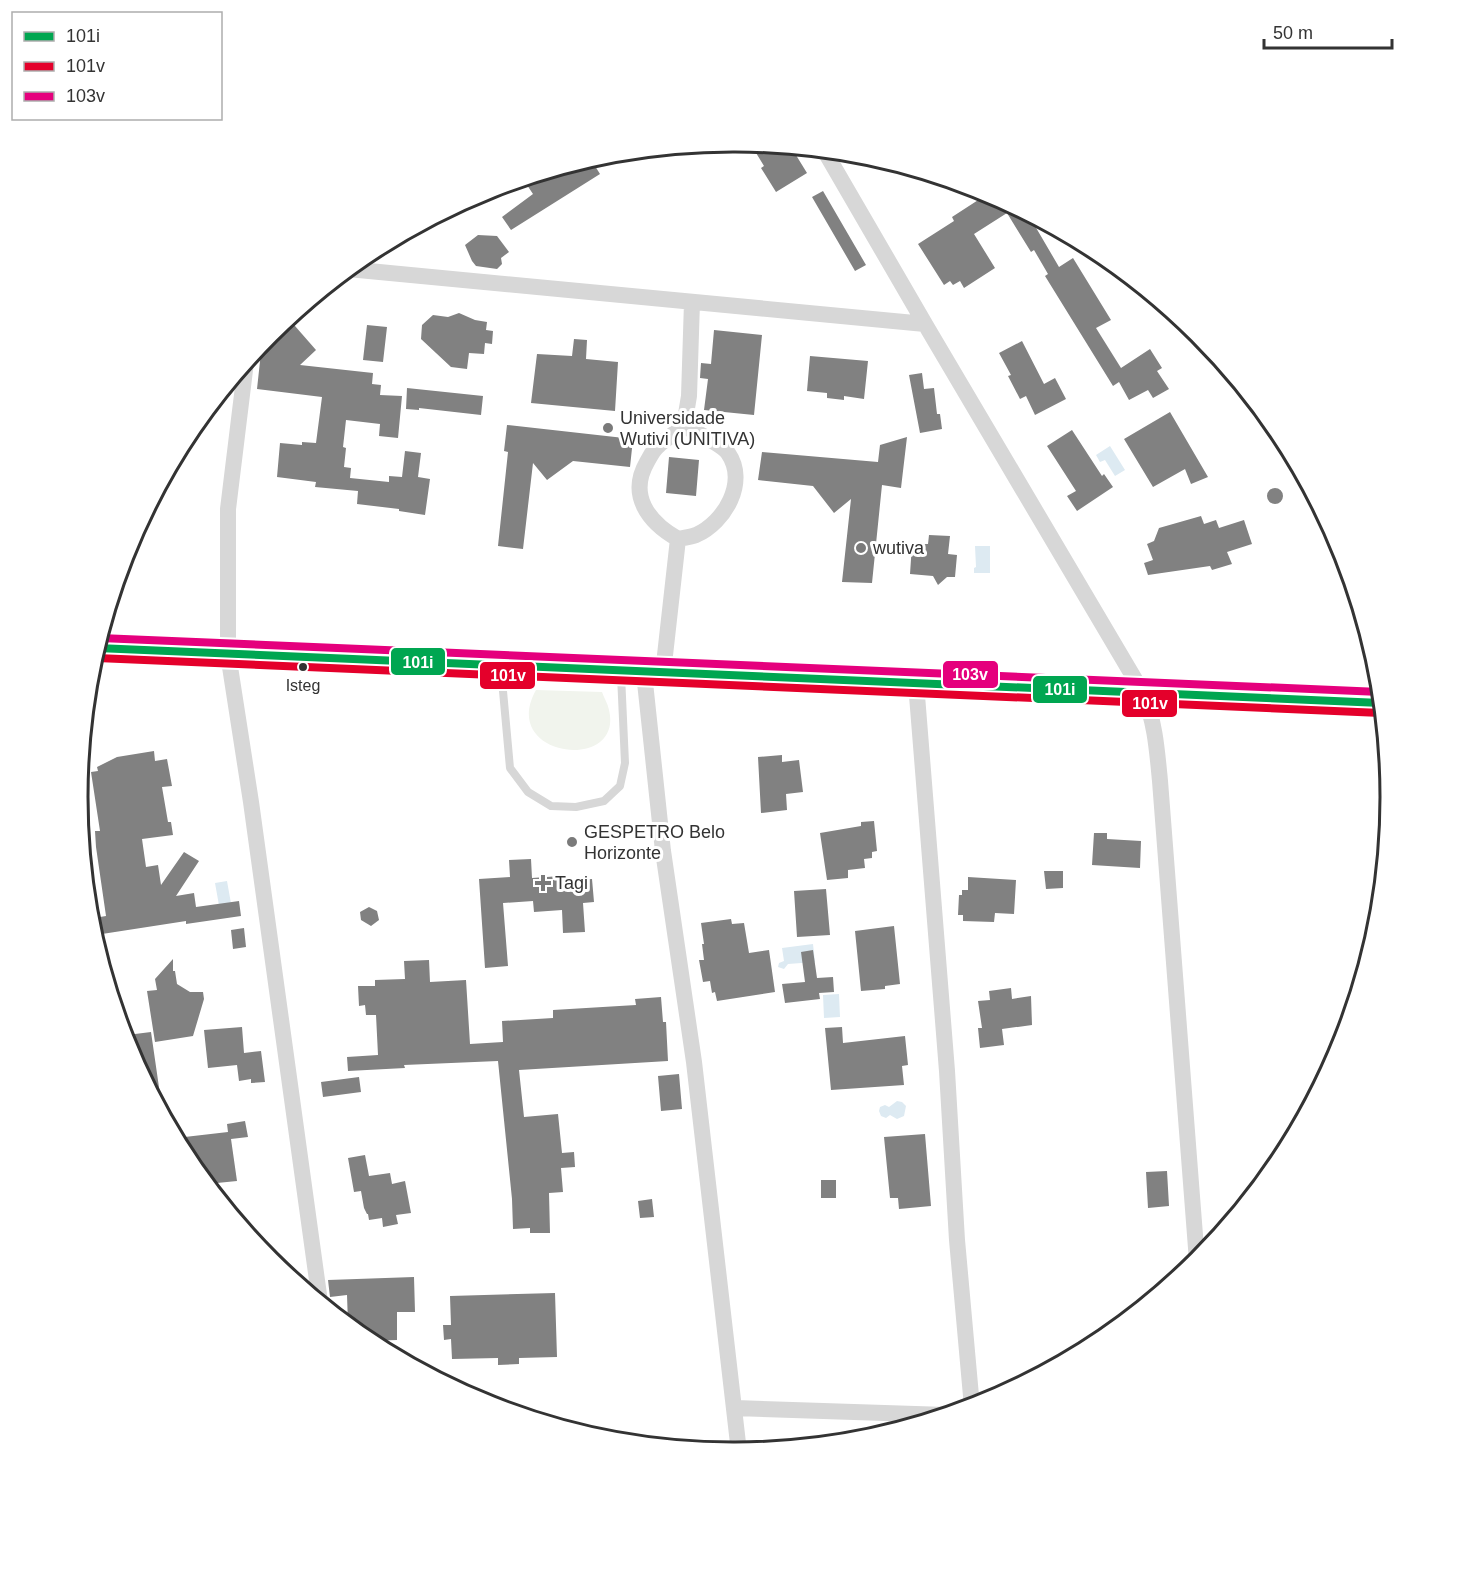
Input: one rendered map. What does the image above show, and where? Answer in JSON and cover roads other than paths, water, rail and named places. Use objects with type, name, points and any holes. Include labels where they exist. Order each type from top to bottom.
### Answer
[{"type":"main road","points":[[106,648],[1372,703]]},
{"type":"street","points":[[829,159],[1143,693],[1149,707],[1155,727],[1160,781],[1196,1247]]},
{"type":"street","points":[[361,270],[925,324]]},
{"type":"street","points":[[684,426],[727,452],[737,471],[731,501],[713,523],[696,535],[678,539],[663,531],[647,512],[638,491],[643,470],[656,447],[684,426],[689,396],[692,302]]},
{"type":"street","points":[[244,377],[228,509],[228,654],[251,802],[318,1291]]},
{"type":"street","points":[[678,539],[643,672],[663,851],[694,1062],[739,1442]]},
{"type":"street","points":[[916,683],[947,1071],[957,1240],[971,1397]]},
{"type":"street","points":[[735,1408],[922,1414]]},
{"type":"lane","points":[[501,666],[510,768],[528,792],[551,806],[576,807],[604,801],[620,786],[643,672]]},
{"type":"place","name":"Universidade Wutivi (UNITIVA)","points":[[608,428]]},
{"type":"place","name":"wutiva","points":[[861,548]]},
{"type":"place","name":"Isteg","points":[[303,667]]},
{"type":"place","name":"GESPETRO Belo Horizonte","points":[[572,842]]},
{"type":"place","name":"Tagi","points":[[543,883]]}]
